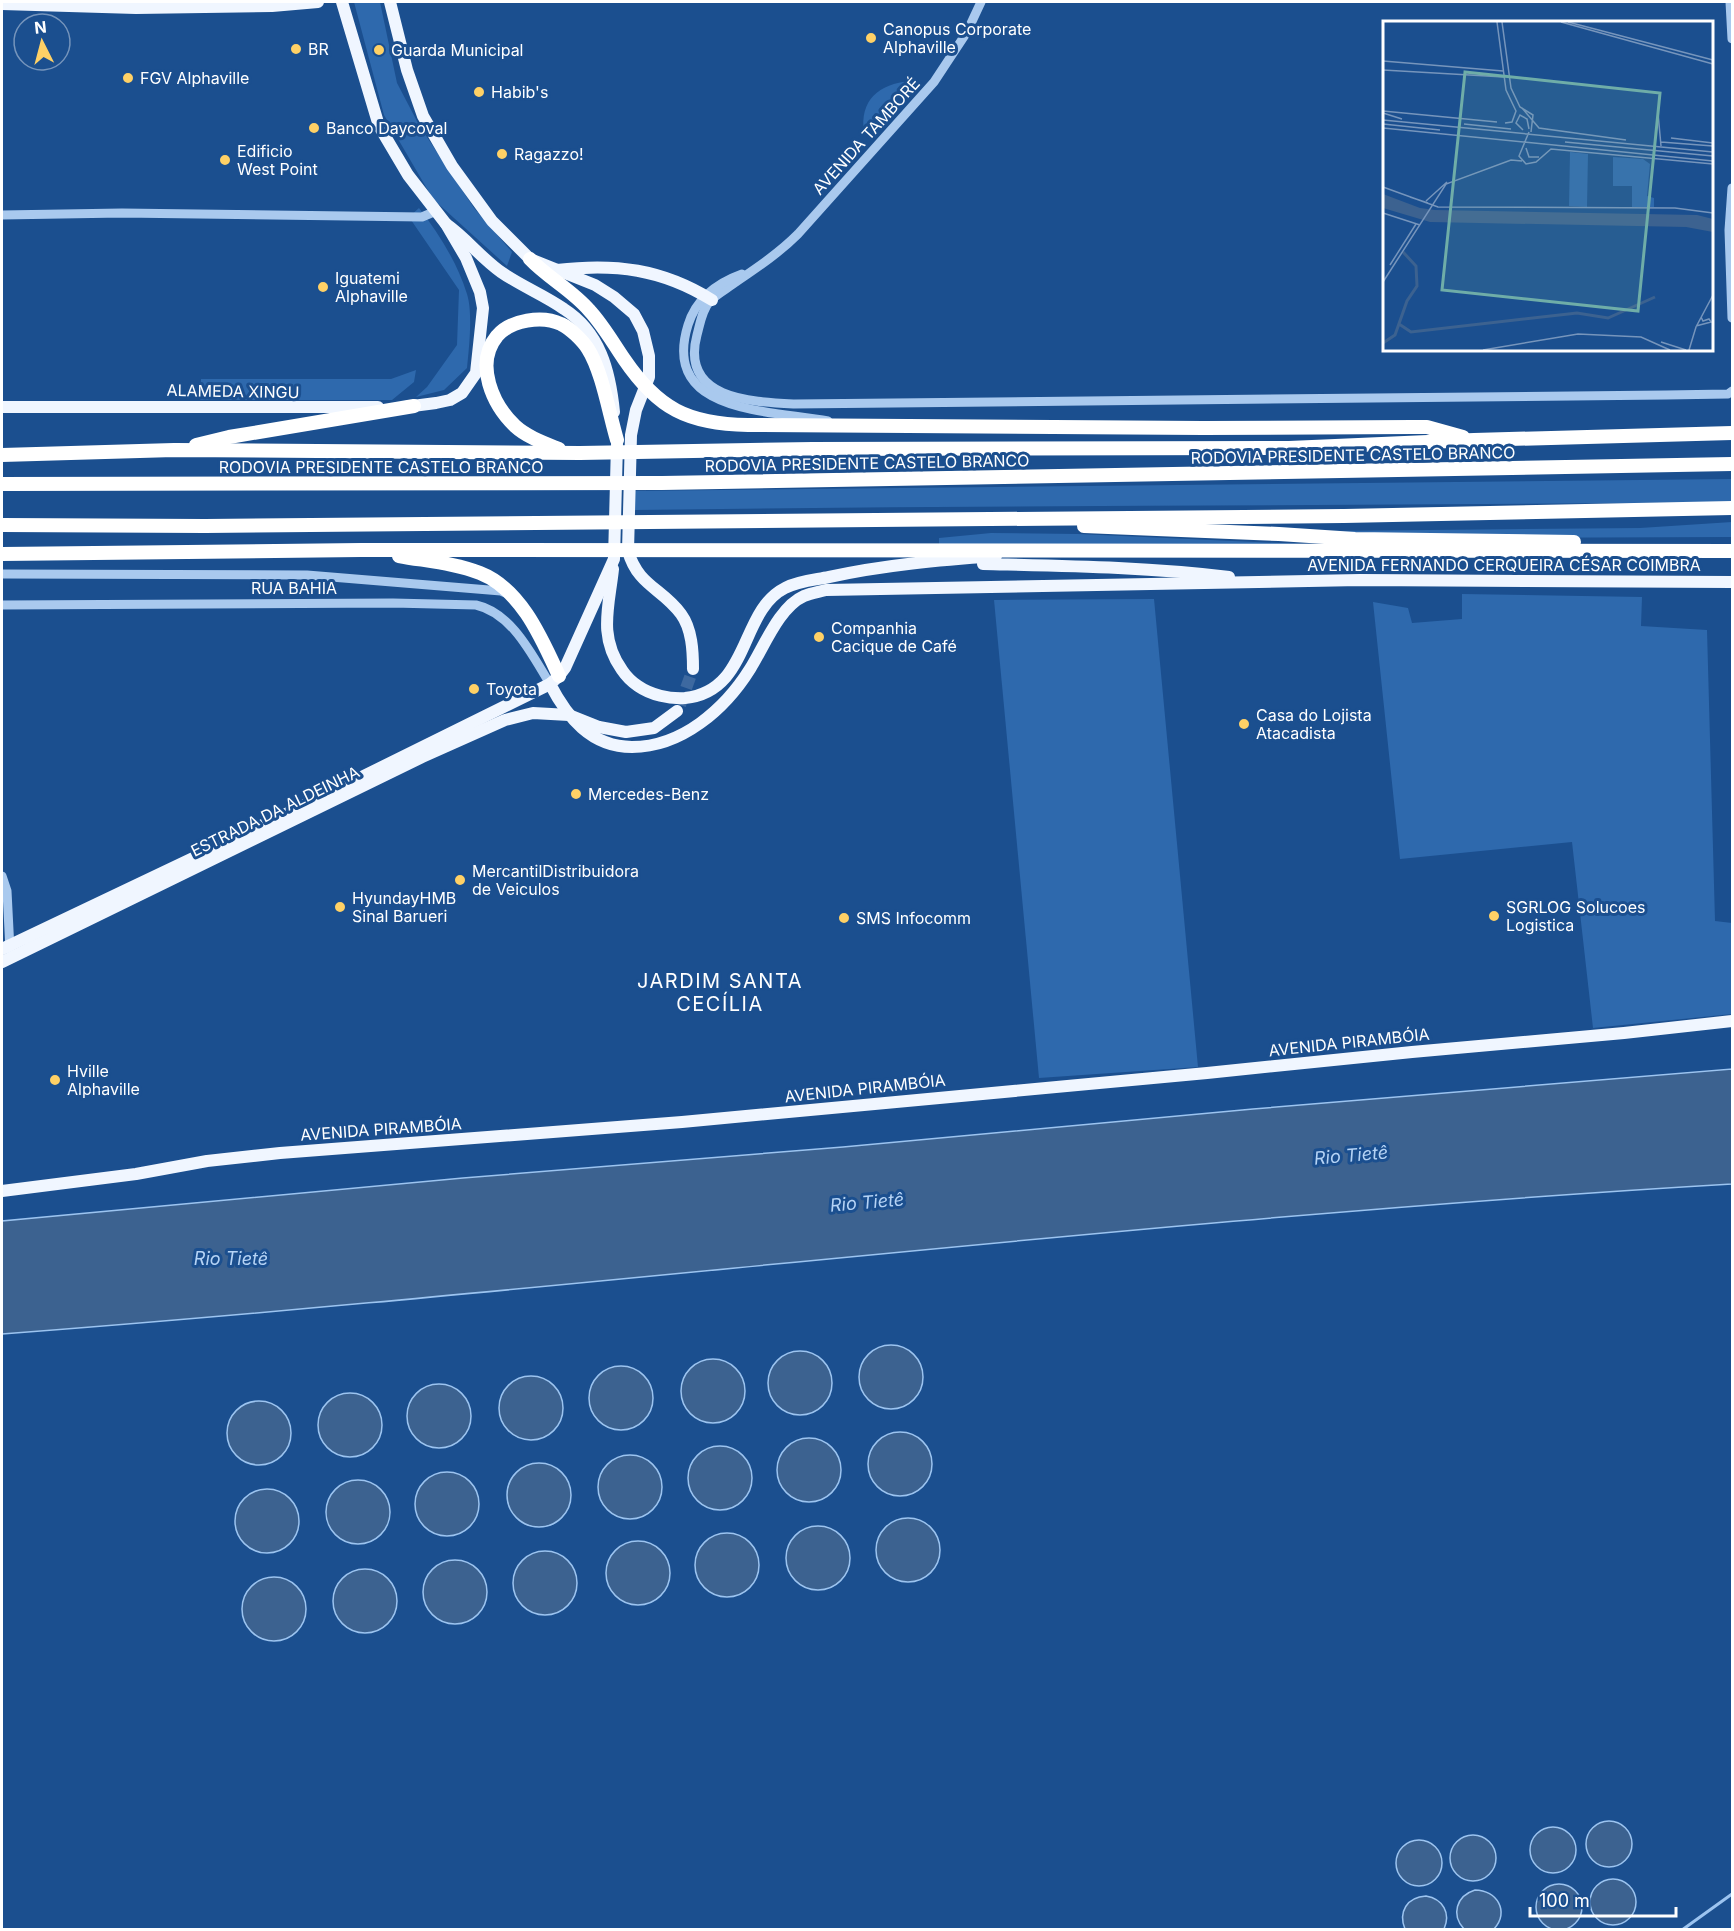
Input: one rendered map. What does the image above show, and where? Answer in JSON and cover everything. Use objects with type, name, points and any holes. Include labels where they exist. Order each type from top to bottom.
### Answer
[{"type":"highway","points":[[533,262],[589,309],[639,380],[658,398],[673,410],[701,420],[724,424],[1192,428],[1413,427],[1440,430],[1474,440]]},
{"type":"highway","points":[[573,453],[526,434],[516,427],[499,407],[492,394],[487,365],[490,350],[497,337],[522,321],[560,323],[587,348],[598,371],[617,440]]},
{"type":"highway","points":[[174,450],[229,437],[414,406]]},
{"type":"highway","name":"RODOVIA PRESIDENTE CASTELO BRANCO","points":[[2,455],[174,450],[573,453],[813,449],[1289,448],[1732,433]]},
{"type":"highway","name":"RODOVIA PRESIDENTE CASTELO BRANCO","points":[[2,484],[662,483],[1732,464]]},
{"type":"highway","points":[[2,525],[204,526],[1344,516],[1732,508]]},
{"type":"highway","points":[[989,518],[1099,527],[1354,539],[1652,543],[1732,551]]},
{"type":"highway","points":[[2,554],[361,550],[1732,551]]},
{"type":"highway","points":[[361,550],[465,567],[498,581],[522,606],[546,648],[554,680]]},
{"type":"main road","points":[[2,4],[136,8],[272,6],[318,2]]},
{"type":"main road","points":[[329,2],[343,3],[379,126],[408,175],[446,224],[459,233],[496,268],[566,310],[580,321],[588,330],[604,359],[612,390],[617,440],[614,559],[606,632],[612,653],[625,674],[636,685],[654,694],[683,698],[712,690],[729,674],[744,650],[753,627],[773,596],[799,582],[919,562],[1082,551]]},
{"type":"main road","points":[[390,2],[415,96],[434,137],[458,176],[492,221],[533,262],[595,285],[614,297],[634,314],[643,331],[649,356],[649,377],[636,410],[631,435],[628,551],[632,566],[640,577],[670,603],[686,623],[691,641],[693,669]]},
{"type":"main road","name":"ALAMEDA XINGU","points":[[2,407],[328,408],[414,406],[450,400],[462,393],[476,373],[483,308],[474,276],[446,224]]},
{"type":"main road","points":[[556,270],[606,266],[644,272],[675,281],[708,298]]},
{"type":"main road","points":[[614,559],[565,668],[554,680],[569,715],[582,730],[599,741],[621,747],[644,747],[668,741],[685,733],[706,718],[729,698],[750,669],[779,620],[790,608],[803,596],[826,590],[1275,583]]},
{"type":"main road","points":[[919,562],[1091,566],[1170,571],[1275,583]]},
{"type":"main road","name":"AVENIDA FERNANDO CERQUEIRA CÉSAR COIMBRA","points":[[1275,583],[1360,580],[1732,582]]},
{"type":"main road","name":"ESTRADA DA ALDEINHA","points":[[6,954],[554,680]]},
{"type":"main road","points":[[525,696],[525,714]]},
{"type":"main road","name":"ESTRADA DA ALDEINHA","points":[[6,954],[486,728],[525,714],[548,713],[569,715],[599,727],[626,732],[654,728],[677,711]]},
{"type":"main road","name":"AVENIDA PIRAMBÓIA","points":[[2,1191],[47,1187],[207,1161],[280,1153],[682,1122],[1624,1034],[1732,1021]]},
{"type":"street","name":"AVENIDA TAMBORÉ","points":[[708,298],[784,248],[798,234],[934,82],[967,32],[981,2]]},
{"type":"street","points":[[1730,2],[1732,39]]},
{"type":"street","points":[[1732,188],[1729,230],[1732,318]]},
{"type":"street","points":[[2,215],[122,213],[422,217],[436,211]]},
{"type":"street","points":[[708,298],[695,344],[697,368],[711,387],[757,402],[855,404],[1730,392]]},
{"type":"street","points":[[708,298],[690,319],[684,341],[687,370],[697,387],[714,399],[748,410],[847,424]]},
{"type":"street","points":[[2,574],[307,575],[501,591],[514,596]]},
{"type":"street","name":"RUA BAHIA","points":[[2,605],[272,603],[476,605],[497,614],[509,625],[554,680]]},
{"type":"street","points":[[2,876],[7,891],[6,954]]},
{"type":"shaded area","points":[[354,2],[380,2],[397,83],[419,125],[474,208],[512,252],[507,266],[433,199],[384,115]]},
{"type":"shaded area","points":[[910,81],[864,133],[865,111],[874,96],[889,86]]},
{"type":"shaded area","points":[[419,208],[453,260],[467,294],[470,320],[467,368],[444,390],[416,397],[427,387],[457,345],[459,290],[409,217]]},
{"type":"shaded area","points":[[416,370],[414,382],[392,400],[200,400],[201,379],[391,379]]},
{"type":"shaded area","points":[[1732,479],[1732,502],[634,510],[633,491]]},
{"type":"shaded area","points":[[1732,522],[1732,537],[1490,538],[1330,531],[1640,528]]},
{"type":"shaded area","points":[[991,533],[1078,534],[1391,548],[939,544],[939,538]]},
{"type":"shaded area","points":[[1462,594],[1642,597],[1641,626],[1707,630],[1715,921],[1732,923],[1732,1014],[1593,1028],[1572,842],[1400,859],[1373,602],[1408,608],[1412,623],[1462,619]]},
{"type":"shaded area","points":[[1154,599],[1198,1067],[1039,1078],[994,600]]},
{"type":"water","name":"Rio Tietê","points":[[1732,1069],[1732,1184],[1515,1198],[1299,1216],[434,1297],[2,1334],[2,1221],[463,1178]]},
{"type":"water","points":[[891,1345],[903,1347],[914,1354],[921,1365],[923,1377],[921,1389],[914,1400],[903,1407],[891,1409],[879,1407],[868,1400],[861,1389],[859,1377],[861,1365],[868,1354],[879,1347]]},
{"type":"water","points":[[800,1351],[812,1353],[823,1360],[830,1371],[832,1383],[830,1395],[823,1406],[812,1413],[800,1415],[788,1413],[777,1406],[770,1395],[768,1383],[770,1371],[777,1360],[788,1353]]},
{"type":"water","points":[[713,1359],[725,1361],[736,1368],[743,1379],[745,1391],[743,1403],[736,1414],[725,1421],[713,1423],[701,1421],[690,1414],[683,1403],[681,1391],[683,1379],[690,1368],[701,1361]]},
{"type":"water","points":[[621,1366],[633,1368],[644,1375],[651,1386],[653,1398],[651,1410],[644,1421],[633,1428],[621,1430],[609,1428],[598,1421],[591,1410],[589,1398],[591,1386],[598,1375],[609,1368]]},
{"type":"water","points":[[531,1376],[543,1378],[554,1385],[561,1396],[563,1408],[561,1420],[554,1431],[543,1438],[531,1440],[519,1438],[508,1431],[501,1420],[499,1408],[501,1396],[508,1385],[519,1378]]},
{"type":"water","points":[[439,1384],[451,1386],[462,1393],[469,1404],[471,1416],[469,1428],[462,1439],[451,1446],[439,1448],[427,1446],[416,1439],[409,1428],[407,1416],[409,1404],[416,1393],[427,1386]]},
{"type":"water","points":[[350,1393],[362,1395],[373,1402],[380,1413],[382,1425],[380,1437],[373,1448],[362,1455],[350,1457],[338,1455],[327,1448],[320,1437],[318,1425],[320,1413],[327,1402],[338,1395]]},
{"type":"water","points":[[259,1401],[271,1403],[282,1410],[289,1421],[291,1433],[289,1445],[282,1456],[271,1463],[259,1465],[247,1463],[236,1456],[229,1445],[227,1433],[229,1421],[236,1410],[247,1403]]},
{"type":"water","points":[[900,1432],[912,1434],[923,1441],[930,1452],[932,1464],[930,1476],[923,1487],[912,1494],[900,1496],[888,1494],[877,1487],[870,1476],[868,1464],[870,1452],[877,1441],[888,1434]]},
{"type":"water","points":[[809,1438],[821,1440],[832,1447],[839,1458],[841,1470],[839,1482],[832,1493],[821,1500],[809,1502],[797,1500],[786,1493],[779,1482],[777,1470],[779,1458],[786,1447],[797,1440]]},
{"type":"water","points":[[720,1446],[732,1448],[743,1455],[750,1466],[752,1478],[750,1490],[743,1501],[732,1508],[720,1510],[708,1508],[697,1501],[690,1490],[688,1478],[690,1466],[697,1455],[708,1448]]},
{"type":"water","points":[[630,1455],[642,1457],[653,1464],[660,1475],[662,1487],[660,1499],[653,1510],[642,1517],[630,1519],[618,1517],[607,1510],[600,1499],[598,1487],[600,1475],[607,1464],[618,1457]]},
{"type":"water","points":[[539,1463],[551,1465],[562,1472],[569,1483],[571,1495],[569,1507],[562,1518],[551,1525],[539,1527],[527,1525],[516,1518],[509,1507],[507,1495],[509,1483],[516,1472],[527,1465]]},
{"type":"water","points":[[447,1472],[459,1474],[470,1481],[477,1492],[479,1504],[477,1516],[470,1527],[459,1534],[447,1536],[435,1534],[424,1527],[417,1516],[415,1504],[417,1492],[424,1481],[435,1474]]},
{"type":"water","points":[[358,1480],[370,1482],[381,1489],[388,1500],[390,1512],[388,1524],[381,1535],[370,1542],[358,1544],[346,1542],[335,1535],[328,1524],[326,1512],[328,1500],[335,1489],[346,1482]]},
{"type":"water","points":[[267,1489],[279,1491],[290,1498],[297,1509],[299,1521],[297,1533],[290,1544],[279,1551],[267,1553],[255,1551],[244,1544],[237,1533],[235,1521],[237,1509],[244,1498],[255,1491]]},
{"type":"water","points":[[908,1518],[920,1520],[931,1527],[938,1538],[940,1550],[938,1562],[931,1573],[920,1580],[908,1582],[896,1580],[885,1573],[878,1562],[876,1550],[878,1538],[885,1527],[896,1520]]},
{"type":"water","points":[[818,1526],[830,1528],[841,1535],[848,1546],[850,1558],[848,1570],[841,1581],[830,1588],[818,1590],[806,1588],[795,1581],[788,1570],[786,1558],[788,1546],[795,1535],[806,1528]]},
{"type":"water","points":[[727,1533],[739,1535],[750,1542],[757,1553],[759,1565],[757,1577],[750,1588],[739,1595],[727,1597],[715,1595],[704,1588],[697,1577],[695,1565],[697,1553],[704,1542],[715,1535]]},
{"type":"water","points":[[638,1541],[650,1543],[661,1550],[668,1561],[670,1573],[668,1585],[661,1596],[650,1603],[638,1605],[626,1603],[615,1596],[608,1585],[606,1573],[608,1561],[615,1550],[626,1543]]},
{"type":"water","points":[[545,1551],[557,1553],[568,1560],[575,1571],[577,1583],[575,1595],[568,1606],[557,1613],[545,1615],[533,1613],[522,1606],[515,1595],[513,1583],[515,1571],[522,1560],[533,1553]]},
{"type":"water","points":[[455,1560],[467,1562],[478,1569],[485,1580],[487,1592],[485,1604],[478,1615],[467,1622],[455,1624],[443,1622],[432,1615],[425,1604],[423,1592],[425,1580],[432,1569],[443,1562]]},
{"type":"water","points":[[365,1569],[377,1571],[388,1578],[395,1589],[397,1601],[395,1613],[388,1624],[377,1631],[365,1633],[353,1631],[342,1624],[335,1613],[333,1601],[335,1589],[342,1578],[353,1571]]},
{"type":"water","points":[[274,1577],[286,1579],[297,1586],[304,1597],[306,1609],[304,1621],[297,1632],[286,1639],[274,1641],[262,1639],[251,1632],[244,1621],[242,1609],[244,1597],[251,1586],[262,1579]]},
{"type":"water","points":[[1609,1821],[1625,1828],[1632,1844],[1625,1860],[1609,1867],[1593,1860],[1586,1844],[1593,1828]]},
{"type":"water","points":[[1553,1827],[1569,1834],[1576,1850],[1569,1866],[1553,1873],[1537,1866],[1530,1850],[1537,1834]]},
{"type":"water","points":[[1473,1835],[1489,1842],[1496,1858],[1489,1874],[1473,1881],[1457,1874],[1450,1858],[1457,1842]]},
{"type":"water","points":[[1419,1840],[1435,1847],[1442,1863],[1435,1879],[1419,1886],[1403,1879],[1396,1863],[1403,1847]]},
{"type":"water","points":[[1613,1879],[1629,1886],[1636,1902],[1629,1918],[1613,1925],[1597,1918],[1590,1902],[1597,1886]]},
{"type":"water","points":[[1559,1884],[1575,1891],[1582,1907],[1575,1923],[1559,1930],[1543,1923],[1536,1907],[1543,1891]]},
{"type":"water","points":[[1475,1890],[1490,1894],[1499,1903],[1501,1916],[1494,1929],[1464,1929],[1460,1924],[1457,1912],[1460,1901]]},
{"type":"water","points":[[1426,1896],[1437,1900],[1444,1908],[1447,1918],[1444,1929],[1405,1929],[1403,1917],[1406,1906],[1414,1899]]},
{"type":"waterway","points":[[1682,1930],[1732,1894]]},
{"type":"tunnel","points":[[680,705],[693,669]]},
{"type":"place","name":"Canopus Corporate Alphaville","points":[[871,38]]},
{"type":"place","name":"BR","points":[[296,49]]},
{"type":"place","name":"Guarda Municipal","points":[[379,50]]},
{"type":"place","name":"FGV Alphaville","points":[[128,78]]},
{"type":"place","name":"Habib's","points":[[479,92]]},
{"type":"place","name":"Banco Daycoval","points":[[314,128]]},
{"type":"place","name":"Ragazzo!","points":[[502,154]]},
{"type":"place","name":"Edificio West Point","points":[[225,160]]},
{"type":"place","name":"Iguatemi Alphaville","points":[[323,287]]},
{"type":"place","name":"Companhia Cacique de Café","points":[[819,637]]},
{"type":"place","name":"Toyota","points":[[474,689]]},
{"type":"place","name":"Casa do Lojista Atacadista","points":[[1244,724]]},
{"type":"place","name":"Mercedes-Benz","points":[[576,794]]},
{"type":"place","name":"MercantilDistribuidora de Veiculos","points":[[460,880]]},
{"type":"place","name":"HyundayHMB Sinal Barueri","points":[[340,907]]},
{"type":"place","name":"SGRLOG Solucoes Logistica","points":[[1494,916]]},
{"type":"place","name":"SMS Infocomm","points":[[844,918]]},
{"type":"place","name":"Hville Alphaville","points":[[55,1080]]},
{"type":"district","name":"JARDIM SANTA CECÍLIA","points":[[720,992]]}]
